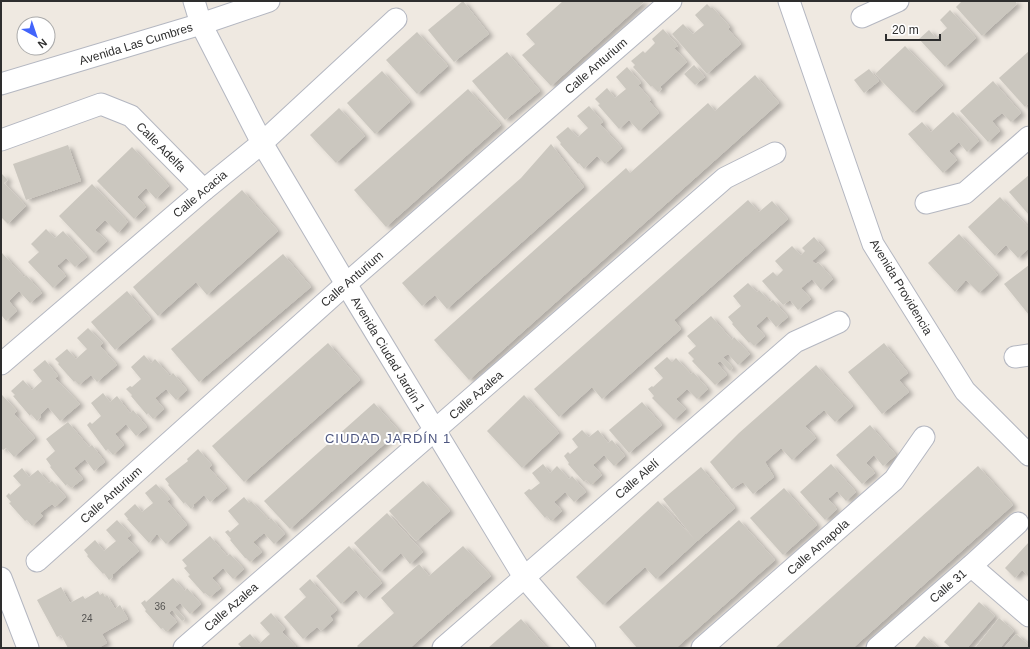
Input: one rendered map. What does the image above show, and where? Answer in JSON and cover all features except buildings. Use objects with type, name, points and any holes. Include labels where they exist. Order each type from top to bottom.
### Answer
[{"type":"street","name":"Avenida Ciudad Jardín 1","points":[[194,1],[201,24],[262,143],[434,430],[524,577],[585,648]]},
{"type":"street","name":"Avenida Las Cumbres","points":[[1,84],[201,24],[270,1]]},
{"type":"street","name":"Calle Anturium","points":[[38,561],[346,284],[671,1]]},
{"type":"street","name":"Avenida Providencia","points":[[789,1],[873,244],[964,392],[1029,455]]},
{"type":"street","points":[[862,17],[898,1]]},
{"type":"street","name":"Calle Acacia","points":[[1,364],[204,190],[262,143],[396,19]]},
{"type":"street","name":"Calle Adelfa","points":[[1,140],[101,104],[131,116],[204,190]]},
{"type":"street","points":[[926,203],[965,193],[1029,137]]},
{"type":"street","name":"Calle Azalea","points":[[184,648],[725,178],[775,153]]},
{"type":"street","name":"Calle Alelí","points":[[443,648],[794,342],[839,322]]},
{"type":"street","name":"Calle Amapola","points":[[702,648],[894,480],[924,437]]},
{"type":"street","name":"Calle 31","points":[[876,648],[971,566],[1018,523]]},
{"type":"street","points":[[971,566],[1029,616]]},
{"type":"street","points":[[1,578],[28,648]]},
{"type":"district","name":"CIUDAD JARDÍN 1","points":[[388,438]]}]
